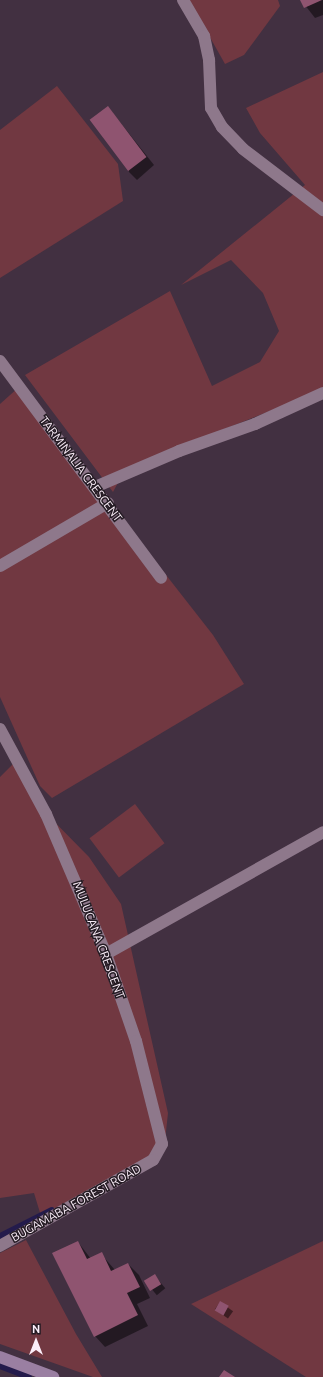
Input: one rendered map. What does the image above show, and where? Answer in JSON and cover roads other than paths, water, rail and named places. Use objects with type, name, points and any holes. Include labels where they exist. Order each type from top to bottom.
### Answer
[{"type":"street","points":[[183,0],[204,36],[209,60],[211,108],[222,127],[243,149],[323,210]]},
{"type":"street","name":"TARMINALIA CRESCENT","points":[[0,360],[108,503],[161,578]]},
{"type":"street","points":[[95,487],[179,451],[255,424],[323,393]]},
{"type":"street","points":[[0,566],[108,503]]},
{"type":"street","name":"MULUCANA CRESCENT","points":[[0,729],[46,814],[106,954],[136,1041],[161,1133],[162,1144],[153,1160]]},
{"type":"street","points":[[106,954],[323,832]]},
{"type":"street","name":"BUGAMABA FOREST ROAD","points":[[0,1246],[153,1160]]},
{"type":"street","points":[[4,1358],[53,1377]]},
{"type":"waterway","points":[[0,1236],[52,1210]]},
{"type":"waterway","points":[[0,1366],[29,1377]]}]
